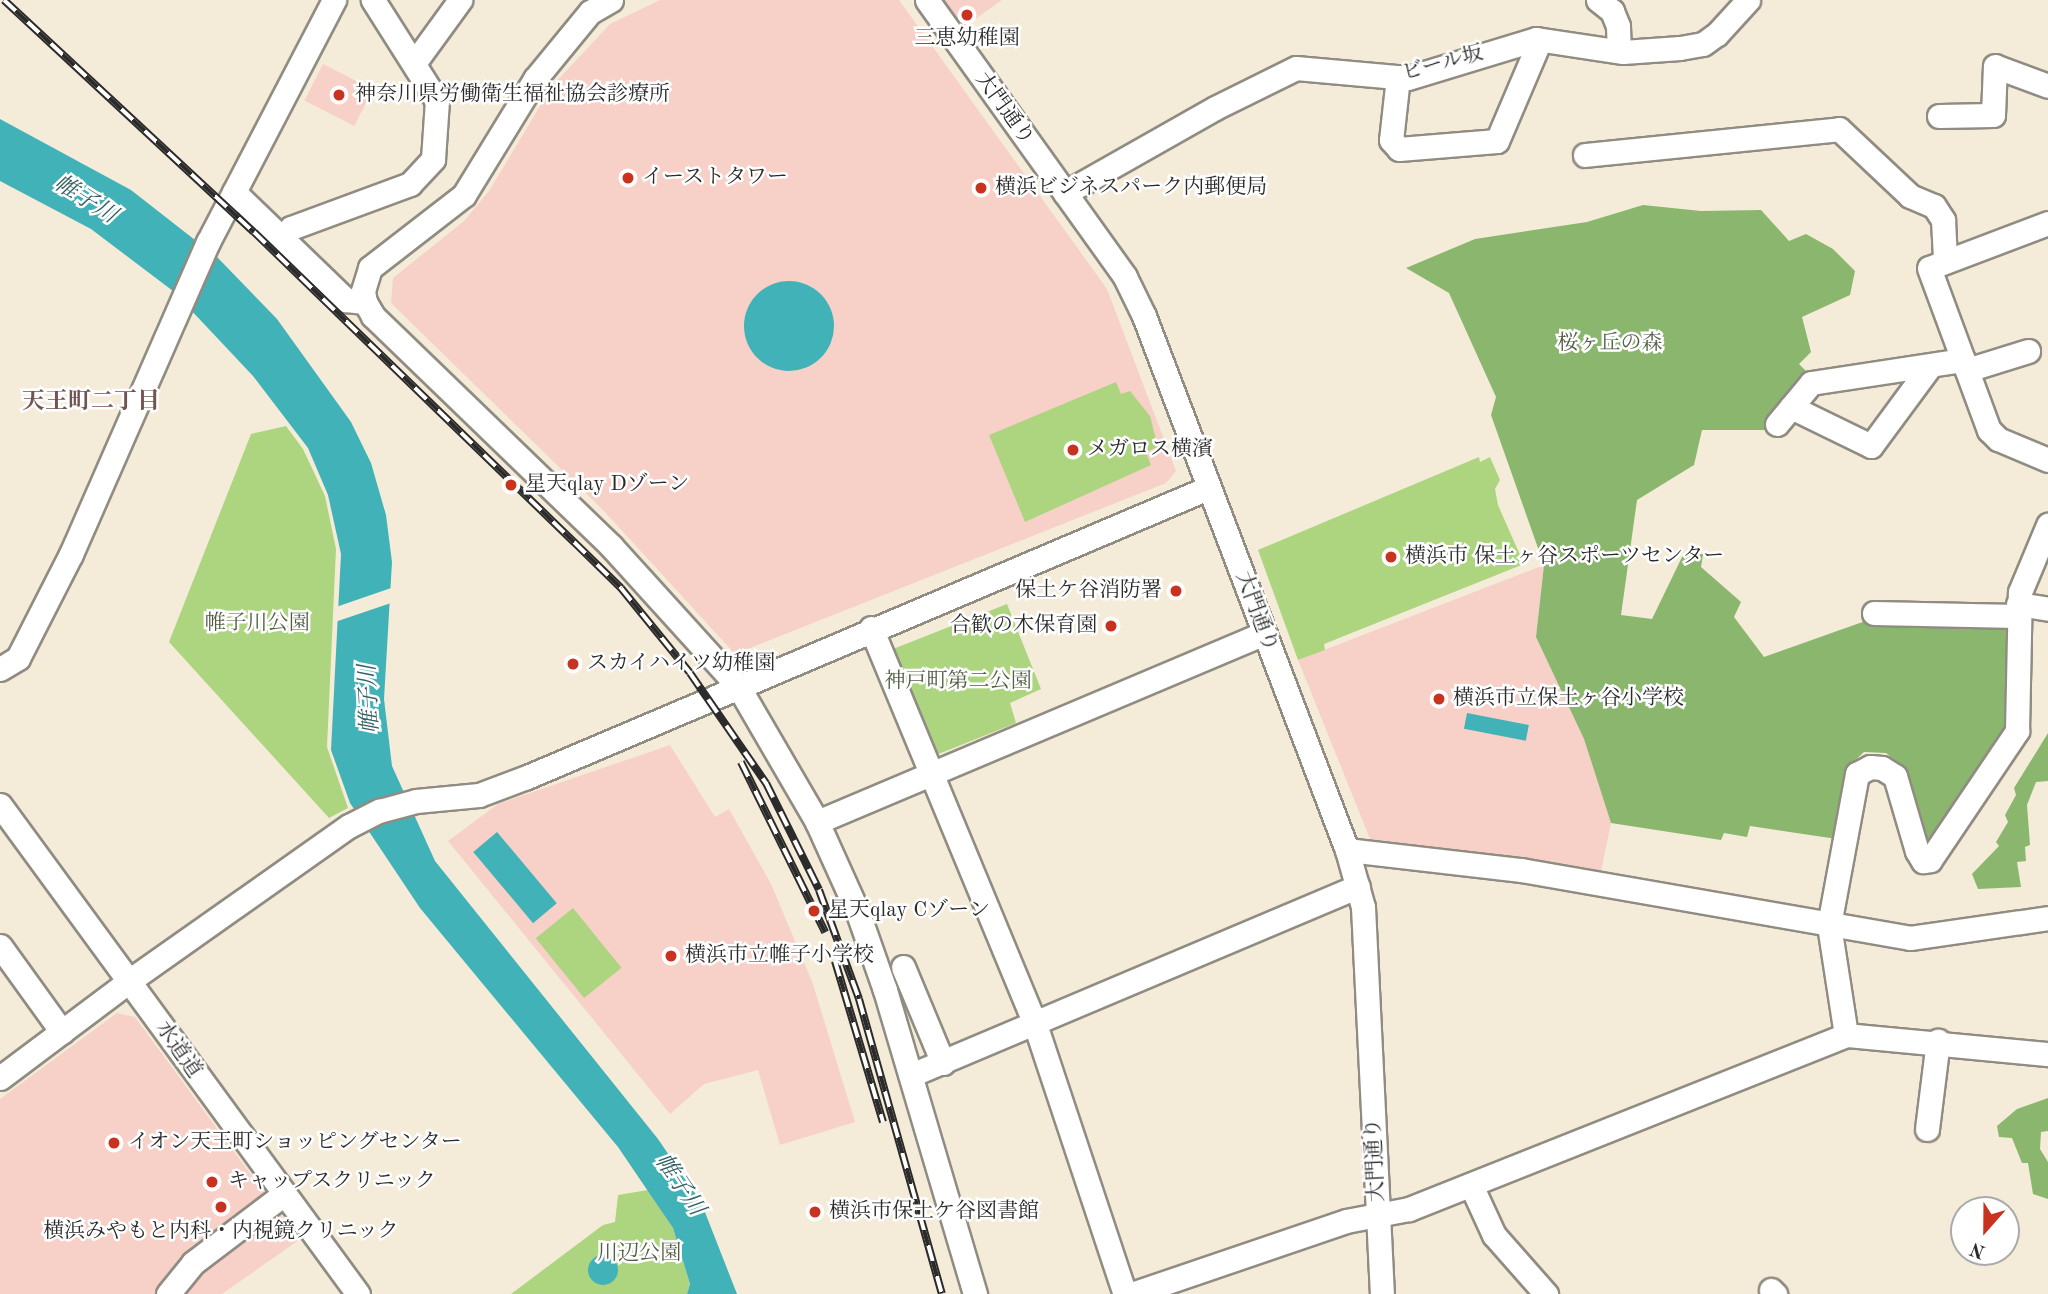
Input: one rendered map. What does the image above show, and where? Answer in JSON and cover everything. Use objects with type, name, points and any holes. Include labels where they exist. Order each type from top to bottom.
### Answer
[{"type":"street","points":[[282,239],[291,228],[421,177],[433,159],[437,102],[415,62],[373,0]]},
{"type":"street","points":[[415,62],[460,0]]},
{"type":"street","name":"大門通り","points":[[927,0],[1129,286],[1347,850],[1363,907],[1382,1294]]},
{"type":"street","points":[[1598,0],[1612,11],[1618,26],[1619,51]]},
{"type":"street","name":"ビール坂","points":[[1065,193],[1279,74],[1296,68],[1398,78],[1540,40],[1619,51],[1703,44],[1748,0]]},
{"type":"street","points":[[0,669],[18,658],[71,554],[208,242],[328,2]]},
{"type":"street","points":[[602,2],[535,79],[464,195],[370,268],[363,291],[365,302],[373,316],[611,546],[738,686],[817,822],[858,913],[911,1075],[975,1294]]},
{"type":"street","points":[[1398,78],[1391,140],[1399,149],[1505,139],[1540,40]]},
{"type":"street","points":[[1952,121],[1993,115],[1996,67],[2048,86]]},
{"type":"street","points":[[1585,155],[1839,129],[1910,196],[1934,206],[1943,220],[1945,259]]},
{"type":"street","points":[[234,192],[346,300],[365,302]]},
{"type":"street","points":[[2048,223],[1945,259],[1929,268],[1989,430],[2048,460]]},
{"type":"street","points":[[1930,366],[1871,446],[1784,416],[1811,383],[1930,366],[1965,365],[2028,351]]},
{"type":"street","points":[[0,1078],[129,981],[349,827],[379,811],[416,801],[479,795],[1208,488]]},
{"type":"street","points":[[1846,1035],[1829,925],[1857,774],[1870,767],[1882,768],[1895,776],[1917,851],[1923,861],[1930,860],[2017,731],[2017,610],[2048,526]]},
{"type":"street","points":[[1874,613],[2048,610]]},
{"type":"street","points":[[871,628],[1035,1024],[1125,1294]]},
{"type":"street","points":[[817,822],[1264,633]]},
{"type":"street","name":"水道道","points":[[4,820],[129,981],[358,1294]]},
{"type":"street","points":[[1347,850],[1521,870],[1910,938],[2048,918]]},
{"type":"street","points":[[911,1075],[1358,886]]},
{"type":"street","points":[[0,946],[62,1032]]},
{"type":"street","points":[[903,967],[943,1062]]},
{"type":"street","points":[[1132,1294],[1325,1227],[1409,1209],[1846,1035],[1938,1041],[2048,1054]]},
{"type":"street","points":[[1927,1129],[1938,1041]]},
{"type":"street","points":[[1471,1185],[1494,1235],[1546,1294]]},
{"type":"street","points":[[168,1294],[194,1262],[284,1194]]},
{"type":"shaded area","points":[[660,0],[899,0],[1107,289],[1176,471],[1166,483],[735,654],[603,510],[391,303],[393,278],[464,221],[489,191],[552,86],[610,24]]},
{"type":"shaded area","name":"三恵幼稚園","points":[[944,0],[1002,0],[964,27]]},
{"type":"shaded area","name":"神奈川県労働衛生福祉協会診療所","points":[[323,64],[373,89],[354,126],[304,101]]},
{"type":"shaded area","name":"横浜市立保土ヶ谷小学校","points":[[1544,565],[1536,637],[1584,739],[1611,823],[1600,876],[1372,844],[1298,660]]},
{"type":"shaded area","name":"横浜市立帷子小学校","points":[[670,745],[715,817],[729,809],[771,884],[813,984],[855,1122],[780,1145],[758,1070],[704,1084],[670,1114],[448,841],[498,804]]},
{"type":"shaded area","name":"イオン天王町ショッピングセンター","points":[[117,1013],[135,1017],[299,1240],[222,1294],[0,1294],[0,1099]]},
{"type":"green space","name":"桜ヶ丘の森","points":[[1643,205],[1701,211],[1761,210],[1789,241],[1806,234],[1833,249],[1855,271],[1850,295],[1802,317],[1811,352],[1799,364],[1811,376],[1768,430],[1702,430],[1694,465],[1637,500],[1621,615],[1652,619],[1683,555],[1703,554],[1701,567],[1741,602],[1734,617],[1764,657],[1871,619],[2006,624],[2007,731],[1929,851],[1922,846],[1907,770],[1886,753],[1864,752],[1849,766],[1837,839],[1750,826],[1747,837],[1724,833],[1721,840],[1611,823],[1584,739],[1536,637],[1544,565],[1491,415],[1496,397],[1449,293],[1406,268],[1475,239],[1587,222]]},
{"type":"green space","name":"メガロス横濱","points":[[1116,382],[1121,394],[1130,391],[1150,416],[1158,447],[1146,452],[1151,465],[1025,522],[989,435]]},
{"type":"green space","name":"帷子川公園","points":[[286,426],[303,449],[325,496],[336,549],[327,747],[348,808],[329,818],[169,642],[251,434]]},
{"type":"green space","name":"横浜市 保土ヶ谷スポーツセンター","points":[[1479,457],[1480,462],[1490,457],[1500,480],[1495,489],[1498,505],[1524,564],[1324,644],[1325,650],[1298,660],[1258,550]]},
{"type":"green space","name":"神戸町第二公園","points":[[1007,604],[1041,689],[1010,703],[1016,723],[931,757],[888,651]]},
{"type":"green space","points":[[2048,733],[2048,781],[2036,782],[2027,805],[2030,845],[2025,847],[2026,861],[2017,862],[2021,887],[1978,889],[1972,874],[1999,846],[1996,842],[2008,822],[2005,815],[2016,795],[2014,788]]},
{"type":"green space","points":[[573,908],[621,968],[584,998],[536,938]]},
{"type":"green space","points":[[2048,1098],[2048,1131],[2041,1132],[2040,1149],[2048,1162],[2048,1199],[2033,1194],[2028,1163],[2022,1163],[2012,1138],[1999,1137],[1997,1126],[2017,1109]]},
{"type":"green space","name":"川辺公園","points":[[648,1190],[673,1228],[690,1284],[687,1294],[511,1294],[603,1225],[615,1222],[618,1195]]},
{"type":"water","name":"帷子川","points":[[0,119],[131,190],[218,258],[277,319],[351,422],[371,463],[386,515],[392,562],[384,699],[392,766],[435,861],[658,1139],[701,1202],[737,1294],[687,1294],[690,1284],[673,1228],[618,1147],[420,908],[350,803],[331,750],[341,554],[328,495],[308,448],[253,376],[173,291],[91,229],[0,181]]},
{"type":"water","points":[[789,281],[806,285],[821,294],[830,309],[834,326],[830,343],[821,358],[806,367],[789,371],[772,367],[757,358],[748,343],[744,326],[748,309],[757,294],[772,285]]},
{"type":"water","points":[[1467,713],[1529,725],[1526,741],[1464,729]]},
{"type":"water","points":[[497,832],[557,903],[533,923],[473,852]]},
{"type":"water","points":[[603,1255],[614,1259],[618,1270],[614,1281],[603,1285],[592,1281],[588,1270],[592,1259]]},
{"type":"pier","points":[[394,587],[394,602],[335,622],[336,607]]},
{"type":"railway","points":[[4,0],[254,232],[621,588],[690,673],[766,783],[819,890],[859,999],[942,1294]]},
{"type":"railway","points":[[741,762],[825,932]]},
{"type":"railway","points":[[835,961],[883,1122]]},
{"type":"place","name":"三恵幼稚園","points":[[967,15]]},
{"type":"place","name":"神奈川県労働衛生福祉協会診療所","points":[[339,95]]},
{"type":"place","name":"イーストタワー","points":[[628,178]]},
{"type":"place","name":"横浜ビジネスパーク内郵便局","points":[[981,188]]},
{"type":"place","name":"メガロス横濱","points":[[1073,450]]},
{"type":"place","name":"星天qlay Dゾーン","points":[[511,485]]},
{"type":"place","name":"横浜市 保土ヶ谷スポーツセンター","points":[[1391,557]]},
{"type":"place","name":"保土ケ谷消防署","points":[[1176,591]]},
{"type":"place","name":"合歓の木保育園","points":[[1111,626]]},
{"type":"place","name":"スカイハイツ幼稚園","points":[[573,664]]},
{"type":"place","name":"横浜市立保土ヶ谷小学校","points":[[1439,699]]},
{"type":"place","name":"星天qlay Cゾーン","points":[[814,911]]},
{"type":"place","name":"横浜市立帷子小学校","points":[[671,956]]},
{"type":"place","name":"イオン天王町ショッピングセンター","points":[[114,1143]]},
{"type":"place","name":"キャップスクリニック","points":[[212,1182]]},
{"type":"place","name":"横浜みやもと内科・内視鏡クリニック","points":[[221,1207]]},
{"type":"place","name":"横浜市保土ケ谷図書館","points":[[815,1212]]},
{"type":"district","name":"天王町二丁目","points":[[91,402]]}]
